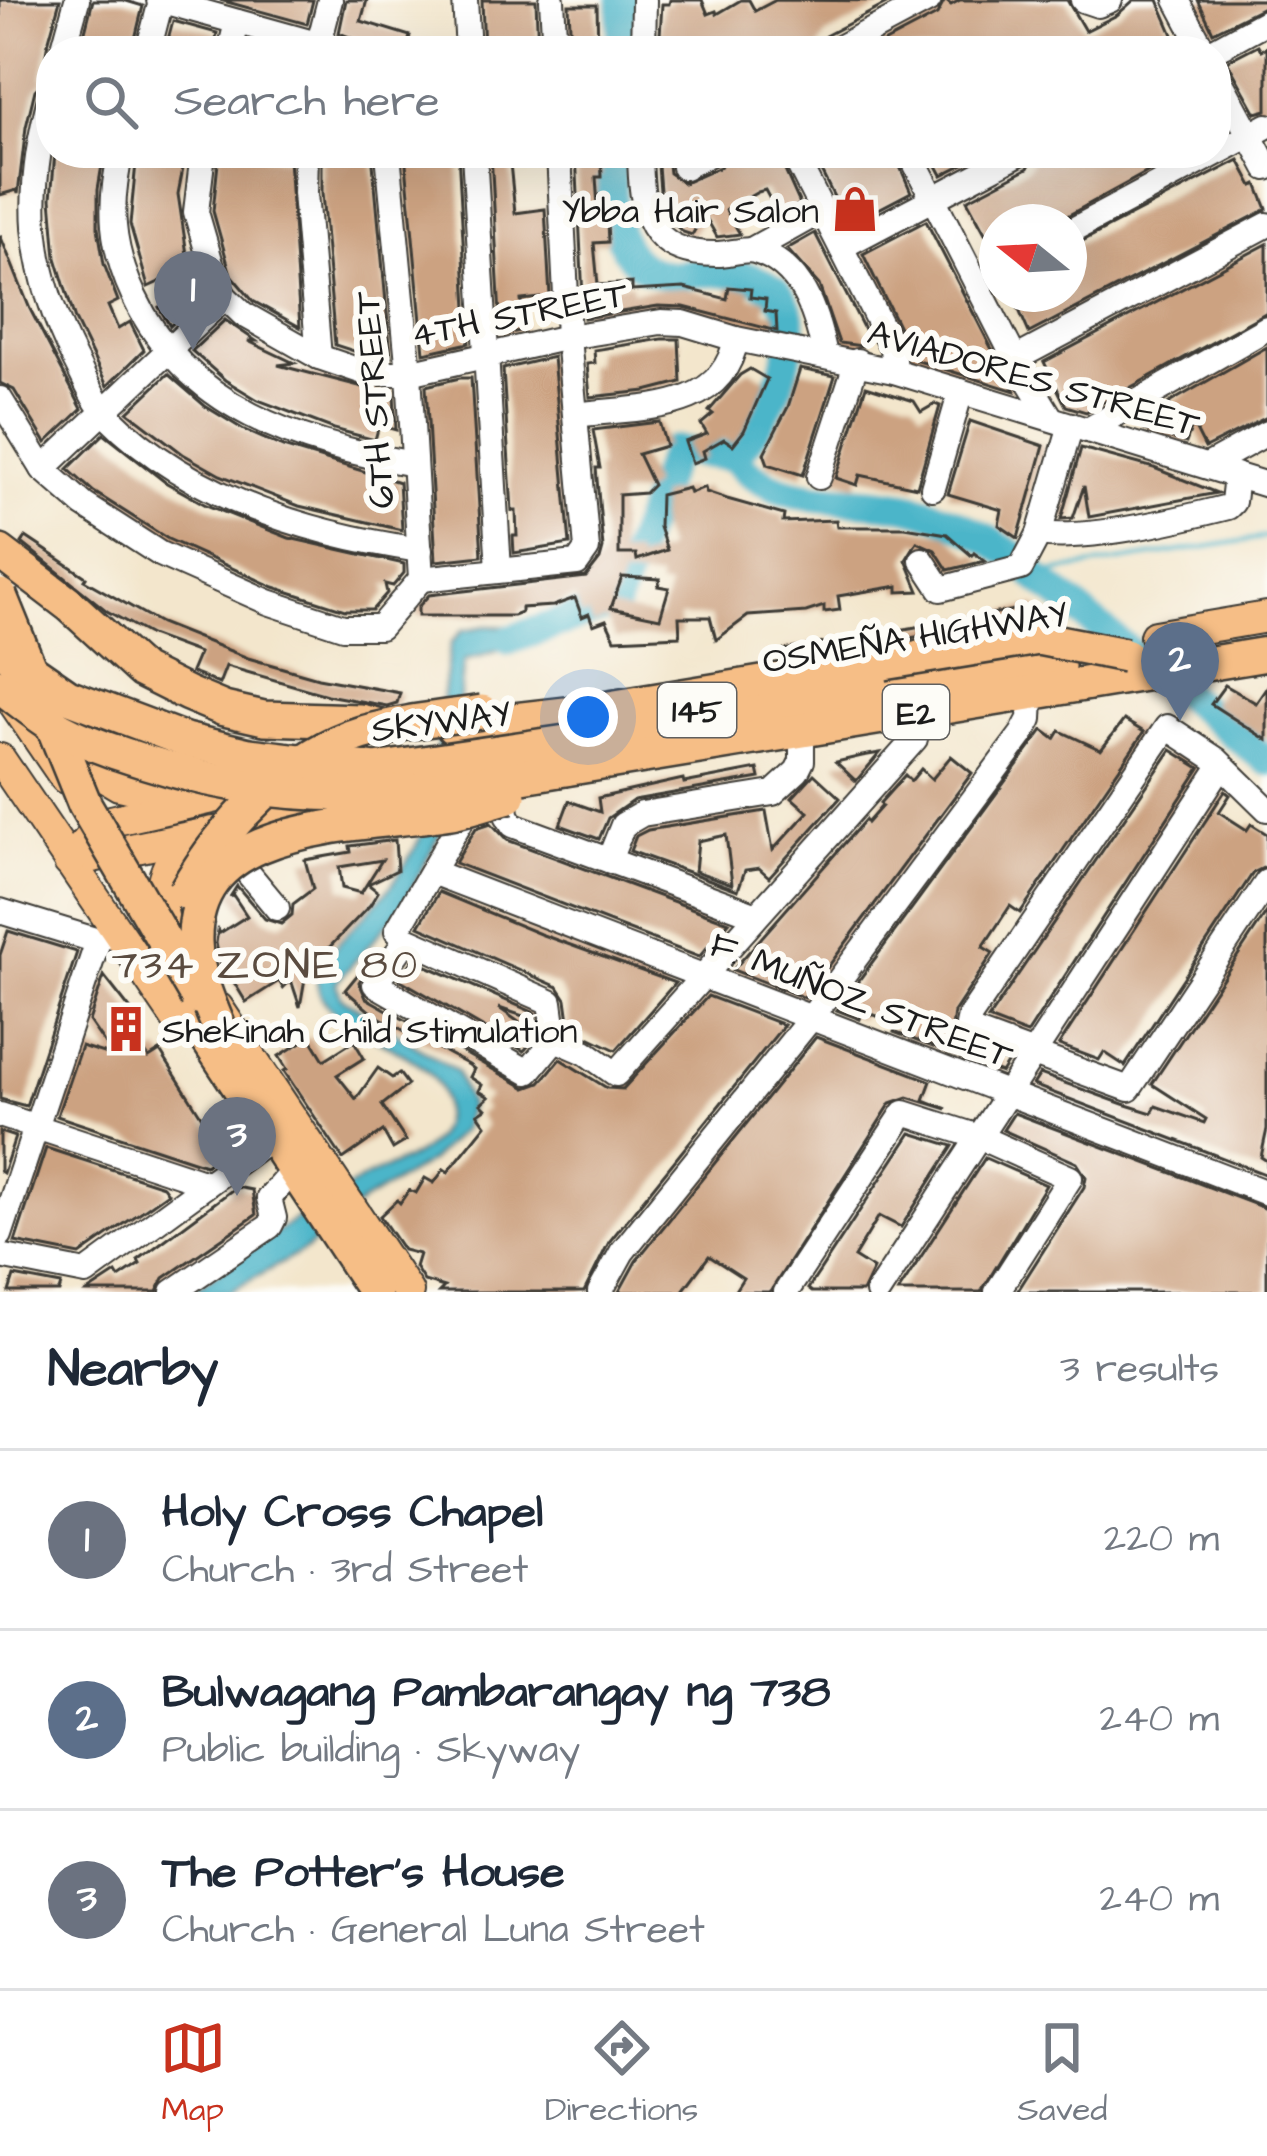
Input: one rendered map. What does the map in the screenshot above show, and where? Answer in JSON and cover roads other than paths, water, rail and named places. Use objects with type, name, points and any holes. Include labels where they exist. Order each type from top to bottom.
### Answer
[{"type":"highway","points":[[0,552],[71,606],[142,671],[188,694],[264,718],[360,721],[448,738],[1038,638],[1122,660]]},
{"type":"highway","points":[[0,596],[106,847],[224,1039],[392,1292]]},
{"type":"highway","name":"SKYWAY","points":[[0,649],[68,696],[185,740],[249,755],[375,770],[1122,660],[1267,631]]},
{"type":"highway","name":"SKYWAY","points":[[0,684],[53,725],[178,772],[240,788],[373,795],[565,770],[1267,657]]},
{"type":"highway","points":[[374,1292],[177,993],[166,955],[169,923],[222,834],[272,786],[358,734],[694,680],[785,679]]},
{"type":"highway","points":[[224,1039],[208,1000],[195,940],[204,899],[232,863],[281,836],[456,811],[518,793],[565,770]]},
{"type":"main road","points":[[1155,636],[1267,617]]},
{"type":"main road","points":[[1199,672],[1267,657]]},
{"type":"main road","name":"OSMEÑA HIGHWAY","points":[[448,738],[1122,660]]},
{"type":"main road","name":"145","points":[[459,806],[506,790],[1031,698],[1122,660]]},
{"type":"main road","points":[[0,684],[409,1292]]},
{"type":"main road","points":[[25,719],[68,758],[93,773],[145,793],[200,799]]},
{"type":"main road","points":[[69,862],[108,840],[125,816],[410,757]]},
{"type":"main road","points":[[0,759],[69,862],[106,935],[261,1145],[358,1292]]},
{"type":"main road","points":[[243,791],[249,826]]},
{"type":"main road","points":[[108,840],[203,834],[419,804]]},
{"type":"main road","points":[[165,926],[160,905],[165,869],[203,834]]},
{"type":"street","points":[[67,36],[77,0]]},
{"type":"street","points":[[152,36],[160,0],[283,36]]},
{"type":"street","points":[[327,36],[330,0]]},
{"type":"street","points":[[465,0],[466,36]]},
{"type":"street","points":[[552,0],[554,36]]},
{"type":"street","points":[[643,36],[644,0]]},
{"type":"street","points":[[861,36],[929,0]]},
{"type":"street","points":[[1083,0],[1098,5],[1110,0]]},
{"type":"street","points":[[1177,0],[1199,36]]},
{"type":"street","points":[[1231,39],[1267,21]]},
{"type":"street","points":[[234,36],[237,22]]},
{"type":"street","points":[[1231,93],[1258,130],[1267,168]]},
{"type":"street","points":[[1231,145],[1258,130]]},
{"type":"street","points":[[36,168],[32,187],[44,284],[61,332],[104,412],[163,460],[262,510],[349,540],[420,550]]},
{"type":"street","points":[[118,168],[111,213],[116,259],[166,352],[223,399],[264,422],[312,442],[415,464]]},
{"type":"street","points":[[43,469],[225,298],[215,281],[196,212],[201,168]]},
{"type":"street","points":[[306,168],[320,357]]},
{"type":"street","name":"6TH STREET","points":[[389,168],[409,373],[421,579]]},
{"type":"street","points":[[475,168],[499,570]]},
{"type":"street","points":[[3,411],[43,469],[84,505],[160,554],[212,580],[343,627],[380,627],[421,579],[577,563],[585,557],[560,168]]},
{"type":"street","points":[[641,168],[644,210],[659,236],[674,247],[704,254],[752,249],[821,211]]},
{"type":"street","points":[[801,168],[892,348],[894,371]]},
{"type":"street","points":[[918,168],[979,267]]},
{"type":"street","points":[[842,248],[992,168]]},
{"type":"street","points":[[1087,222],[1188,168]]},
{"type":"street","points":[[1015,358],[1267,225]]},
{"type":"street","points":[[752,249],[806,290],[825,355]]},
{"type":"street","name":"4TH STREET","points":[[225,298],[320,357],[366,373],[409,373],[568,337],[661,322],[788,347]]},
{"type":"street","points":[[999,312],[1015,358],[1070,424]]},
{"type":"street","points":[[1030,552],[1070,424],[1267,328]]},
{"type":"street","points":[[576,415],[677,404],[692,398],[712,383],[733,355],[736,339]]},
{"type":"street","name":"AVIADORES STREET","points":[[788,347],[894,371],[1267,485]]},
{"type":"street","points":[[819,477],[857,361]]},
{"type":"street","points":[[934,488],[961,391]]},
{"type":"street","points":[[1207,466],[1267,433]]},
{"type":"street","points":[[922,560],[940,589],[1060,536],[1228,507],[1233,502],[1236,475]]},
{"type":"street","points":[[600,1292],[622,1252],[811,1018],[1022,734],[1030,719],[1031,698]]},
{"type":"street","points":[[555,1039],[585,1052],[616,1074],[915,739],[917,718]]},
{"type":"street","points":[[1267,808],[1173,728],[1161,731],[968,1025],[974,1032],[1129,1089],[1267,882]]},
{"type":"street","points":[[609,860],[623,825],[642,814],[773,793],[797,771],[802,739]]},
{"type":"street","points":[[878,1292],[1221,766]]},
{"type":"street","points":[[506,790],[507,815],[513,825],[757,915]]},
{"type":"street","points":[[406,939],[375,984],[528,1072],[555,1039],[550,1002],[397,931],[431,872],[459,806]]},
{"type":"street","points":[[203,834],[278,908]]},
{"type":"street","name":"F. MUÑOZ STREET","points":[[431,872],[1267,1193]]},
{"type":"street","points":[[0,1235],[106,935],[1,916]]},
{"type":"street","points":[[786,1292],[904,1113],[979,1137],[1070,1180],[997,1292]]},
{"type":"street","points":[[0,1115],[206,1184]]},
{"type":"street","points":[[0,1256],[80,1274],[261,1145]]},
{"type":"street","points":[[173,1292],[270,1226],[274,1218],[269,1198],[289,1189]]},
{"type":"water","points":[[546,627],[517,645],[464,661],[446,823],[402,907],[336,983],[341,997],[456,1071],[469,1105],[463,1129],[430,1161],[361,1203],[305,1250],[229,1292],[191,1292],[321,1203],[417,1154],[439,1132],[444,1106],[431,1076],[334,1012],[322,997],[317,979],[327,957],[387,890],[420,839],[430,802],[451,643],[463,630]]},
{"type":"waterway","points":[[622,0],[622,36]]},
{"type":"waterway","points":[[613,168],[617,230],[642,266],[669,274],[715,272],[751,277],[785,302],[791,332],[780,380],[761,421],[733,457]]},
{"type":"waterway","points":[[509,640],[615,604],[674,450],[733,457]]},
{"type":"waterway","points":[[733,457],[751,474],[794,493],[915,508],[980,535],[1024,562],[1034,575],[1267,761]]},
{"type":"waterway","points":[[1034,575],[1267,537]]},
{"type":"place","name":"Ybba Hair Salon","points":[[855,209]]},
{"type":"place","name":"Holy Cross Chapel","points":[[193,350]]},
{"type":"place","name":"Bulwagang Pambarangay ng 738","points":[[1180,721]]},
{"type":"place","name":"Shekinah Child Stimulation","points":[[126,1029]]},
{"type":"place","name":"The Potter's House","points":[[237,1196]]},
{"type":"district","name":"734 ZONE 80","points":[[266,963]]}]
